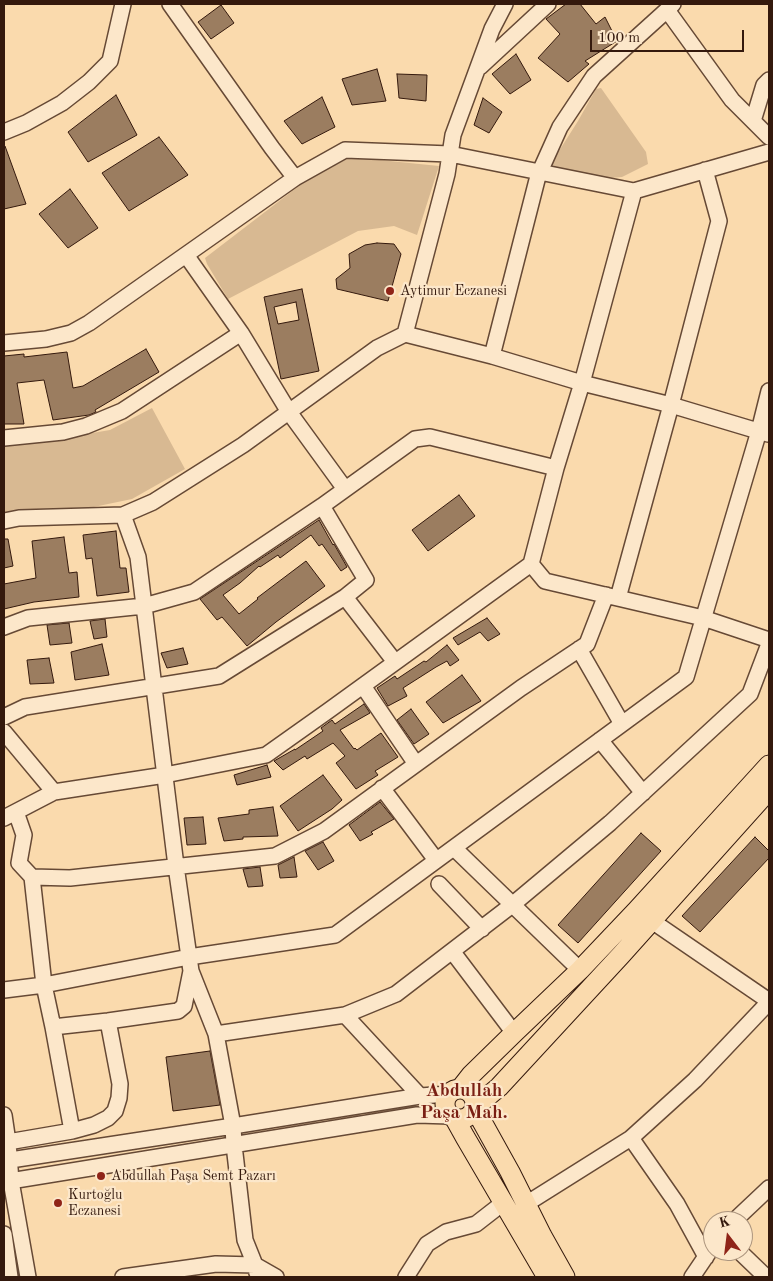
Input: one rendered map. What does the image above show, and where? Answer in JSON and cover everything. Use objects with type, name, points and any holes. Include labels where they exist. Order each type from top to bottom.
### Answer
[{"type":"main road","points":[[547,1277],[453,1117],[447,1111],[446,1099],[580,970],[769,764]]},
{"type":"main road","points":[[453,1117],[467,1118],[475,1108],[499,1087],[652,921],[769,790]]},
{"type":"main road","points":[[454,1092],[465,1090],[471,1093],[474,1098],[475,1108],[565,1277]]},
{"type":"street","points":[[4,132],[26,123],[62,103],[89,82],[110,60],[123,4]]},
{"type":"street","points":[[170,4],[295,178]]},
{"type":"street","points":[[405,334],[447,174],[453,134],[492,29],[505,4]]},
{"type":"street","points":[[477,70],[548,4]]},
{"type":"street","points":[[492,356],[540,172],[560,127],[594,76],[665,6],[732,100],[769,137]]},
{"type":"street","points":[[753,121],[764,85],[769,80]]},
{"type":"street","points":[[4,343],[46,339],[71,333],[89,323],[295,178],[345,150],[450,154],[634,191],[769,152]]},
{"type":"street","points":[[32,877],[70,878],[275,856],[324,830],[521,688],[587,644],[612,597],[671,405],[719,221],[705,170]]},
{"type":"street","points":[[72,1131],[44,985],[32,877],[19,863],[24,835],[10,815],[54,792],[165,776],[266,755],[531,564],[634,191]]},
{"type":"street","points":[[186,255],[241,333],[289,412],[345,489]]},
{"type":"street","points":[[4,438],[63,432],[86,426],[122,411],[241,333]]},
{"type":"street","points":[[4,520],[123,515],[153,502],[243,446],[377,348],[405,334],[492,356],[582,383],[671,405],[764,433]]},
{"type":"street","points":[[4,990],[190,964],[334,935],[686,677],[703,618],[764,433],[769,391]]},
{"type":"street","points":[[4,627],[28,618],[144,606],[194,592],[322,506],[415,439],[430,437],[556,468]]},
{"type":"street","points":[[4,717],[25,707],[219,676],[345,597],[366,580],[322,506]]},
{"type":"street","points":[[123,515],[138,557],[190,964],[216,1034],[233,1126],[245,1240],[256,1271]]},
{"type":"street","points":[[531,564],[546,581],[703,618],[769,640]]},
{"type":"street","points":[[345,597],[395,662]]},
{"type":"street","points":[[216,1034],[345,1015],[396,994],[512,906],[610,823],[750,694],[769,644]]},
{"type":"street","points":[[579,649],[622,724]]},
{"type":"street","points":[[363,686],[416,764]]},
{"type":"street","points":[[4,732],[54,792]]},
{"type":"street","points":[[600,740],[643,793]]},
{"type":"street","points":[[382,788],[436,860]]},
{"type":"street","points":[[454,848],[580,970]]},
{"type":"street","points":[[440,884],[482,929]]},
{"type":"street","points":[[526,1204],[632,1138],[695,1080],[769,1002],[652,921]]},
{"type":"street","points":[[452,951],[514,1033]]},
{"type":"street","points":[[53,1027],[178,1011],[184,1006],[190,964]]},
{"type":"street","points":[[345,1015],[420,1096]]},
{"type":"street","points":[[8,1142],[72,1131],[94,1125],[108,1118],[115,1111],[119,1098],[120,1084],[108,1021]]},
{"type":"street","points":[[7,1160],[454,1092]]},
{"type":"street","points":[[8,1181],[417,1114],[453,1117]]},
{"type":"street","points":[[4,1115],[8,1142],[8,1181],[28,1277]]},
{"type":"street","points":[[632,1138],[703,1241]]},
{"type":"street","points":[[745,1211],[769,1188]]},
{"type":"street","points":[[406,1277],[427,1244],[446,1232],[476,1224],[503,1203]]},
{"type":"street","points":[[4,1234],[10,1277]]},
{"type":"street","points":[[692,1277],[703,1261]]},
{"type":"street","points":[[749,1261],[766,1277]]},
{"type":"street","points":[[123,1277],[216,1264],[256,1271],[276,1277]]},
{"type":"shaded area","points":[[601,88],[646,152],[648,164],[622,177],[596,179],[552,170],[552,162],[596,89]]},
{"type":"shaded area","points":[[350,157],[439,166],[417,235],[394,226],[358,231],[228,299],[205,258],[304,182]]},
{"type":"shaded area","points":[[152,408],[185,469],[132,499],[84,509],[67,508],[4,514],[4,445],[110,430]]},
{"type":"building","points":[[566,4],[580,4],[596,24],[605,17],[617,41],[585,61],[589,64],[568,82],[538,58],[560,34],[546,19]]},
{"type":"building","points":[[221,5],[234,23],[211,39],[198,22]]},
{"type":"building","points":[[516,54],[531,80],[510,94],[492,74]]},
{"type":"building","points":[[377,69],[386,101],[352,105],[342,79]]},
{"type":"building","points":[[397,74],[427,75],[426,101],[399,98]]},
{"type":"building","points":[[116,95],[137,135],[88,162],[68,132]]},
{"type":"building","points":[[322,97],[335,127],[302,144],[284,121]]},
{"type":"building","points":[[483,98],[502,112],[489,133],[474,125]]},
{"type":"building","points":[[159,137],[188,175],[129,211],[102,173]]},
{"type":"building","points":[[4,146],[26,204],[4,209]]},
{"type":"building","points":[[70,189],[98,228],[68,248],[39,214]]},
{"type":"building","points":[[377,243],[394,244],[401,254],[388,301],[337,289],[336,279],[350,268],[349,254],[365,245]]},
{"type":"building","points":[[302,289],[319,371],[281,379],[264,297]],"holes":[[[296,302],[299,320],[278,324],[274,307]]]},
{"type":"building","points":[[146,349],[159,372],[95,410],[96,412],[89,415],[53,420],[44,380],[17,383],[24,424],[4,424],[4,356],[24,354],[24,357],[67,352],[73,388],[83,386]]},
{"type":"building","points":[[459,495],[475,516],[428,551],[412,530]]},
{"type":"building","points":[[319,520],[347,567],[341,571],[322,544],[319,546],[311,535],[280,558],[278,555],[259,566],[223,595],[239,614],[306,561],[325,586],[247,646],[222,617],[217,620],[200,599]]},
{"type":"building","points":[[116,531],[120,568],[126,568],[129,592],[97,596],[92,558],[86,559],[83,535]]},
{"type":"building","points":[[64,537],[69,573],[77,572],[79,597],[34,602],[4,609],[4,584],[36,578],[32,541]]},
{"type":"building","points":[[4,539],[8,539],[13,566],[4,568]]},
{"type":"building","points":[[487,618],[500,634],[488,641],[480,632],[458,645],[453,638]]},
{"type":"building","points":[[105,619],[107,637],[94,639],[90,621]]},
{"type":"building","points":[[69,623],[72,643],[50,645],[47,625]]},
{"type":"building","points":[[102,644],[109,675],[75,680],[71,652]]},
{"type":"building","points":[[447,645],[459,660],[450,666],[447,661],[403,688],[407,696],[388,706],[377,688],[395,676],[397,679],[424,661],[426,662]]},
{"type":"building","points":[[183,648],[188,664],[167,668],[161,653]]},
{"type":"building","points":[[49,658],[54,683],[30,684],[27,660]]},
{"type":"building","points":[[462,675],[481,701],[443,723],[426,702]]},
{"type":"building","points":[[364,704],[370,713],[340,730],[354,749],[357,750],[381,733],[398,757],[375,771],[378,775],[356,789],[336,763],[345,756],[333,743],[307,759],[305,756],[283,770],[274,761],[295,750],[323,731],[321,728],[332,720],[335,724]]},
{"type":"building","points":[[411,709],[429,734],[414,744],[397,720]]},
{"type":"building","points":[[267,765],[271,777],[237,785],[234,775]]},
{"type":"building","points":[[323,775],[342,800],[332,809],[298,831],[280,806]]},
{"type":"building","points":[[380,802],[394,819],[371,832],[373,834],[360,841],[349,825]]},
{"type":"building","points":[[273,807],[278,836],[243,837],[243,839],[224,841],[218,818],[249,814],[249,810]]},
{"type":"building","points":[[203,817],[206,844],[187,845],[184,818]]},
{"type":"building","points":[[641,833],[661,851],[578,943],[558,925]]},
{"type":"building","points":[[755,837],[769,851],[769,858],[700,932],[682,916]]},
{"type":"building","points":[[323,842],[334,861],[318,870],[305,851]]},
{"type":"building","points":[[294,857],[297,877],[280,878],[278,865]]},
{"type":"building","points":[[260,867],[263,886],[248,887],[243,869]]},
{"type":"building","points":[[210,1051],[220,1105],[173,1111],[166,1057]]},
{"type":"place","name":"Aytimur Eczanesi","points":[[390,291]]},
{"type":"place","name":"Abdullah Paşa Semt Pazarı","points":[[101,1176]]},
{"type":"place","name":"Kurtoğlu Eczanesi","points":[[58,1203]]},
{"type":"district","name":"Abdullah Paşa Mah.","points":[[464,1102]]}]
